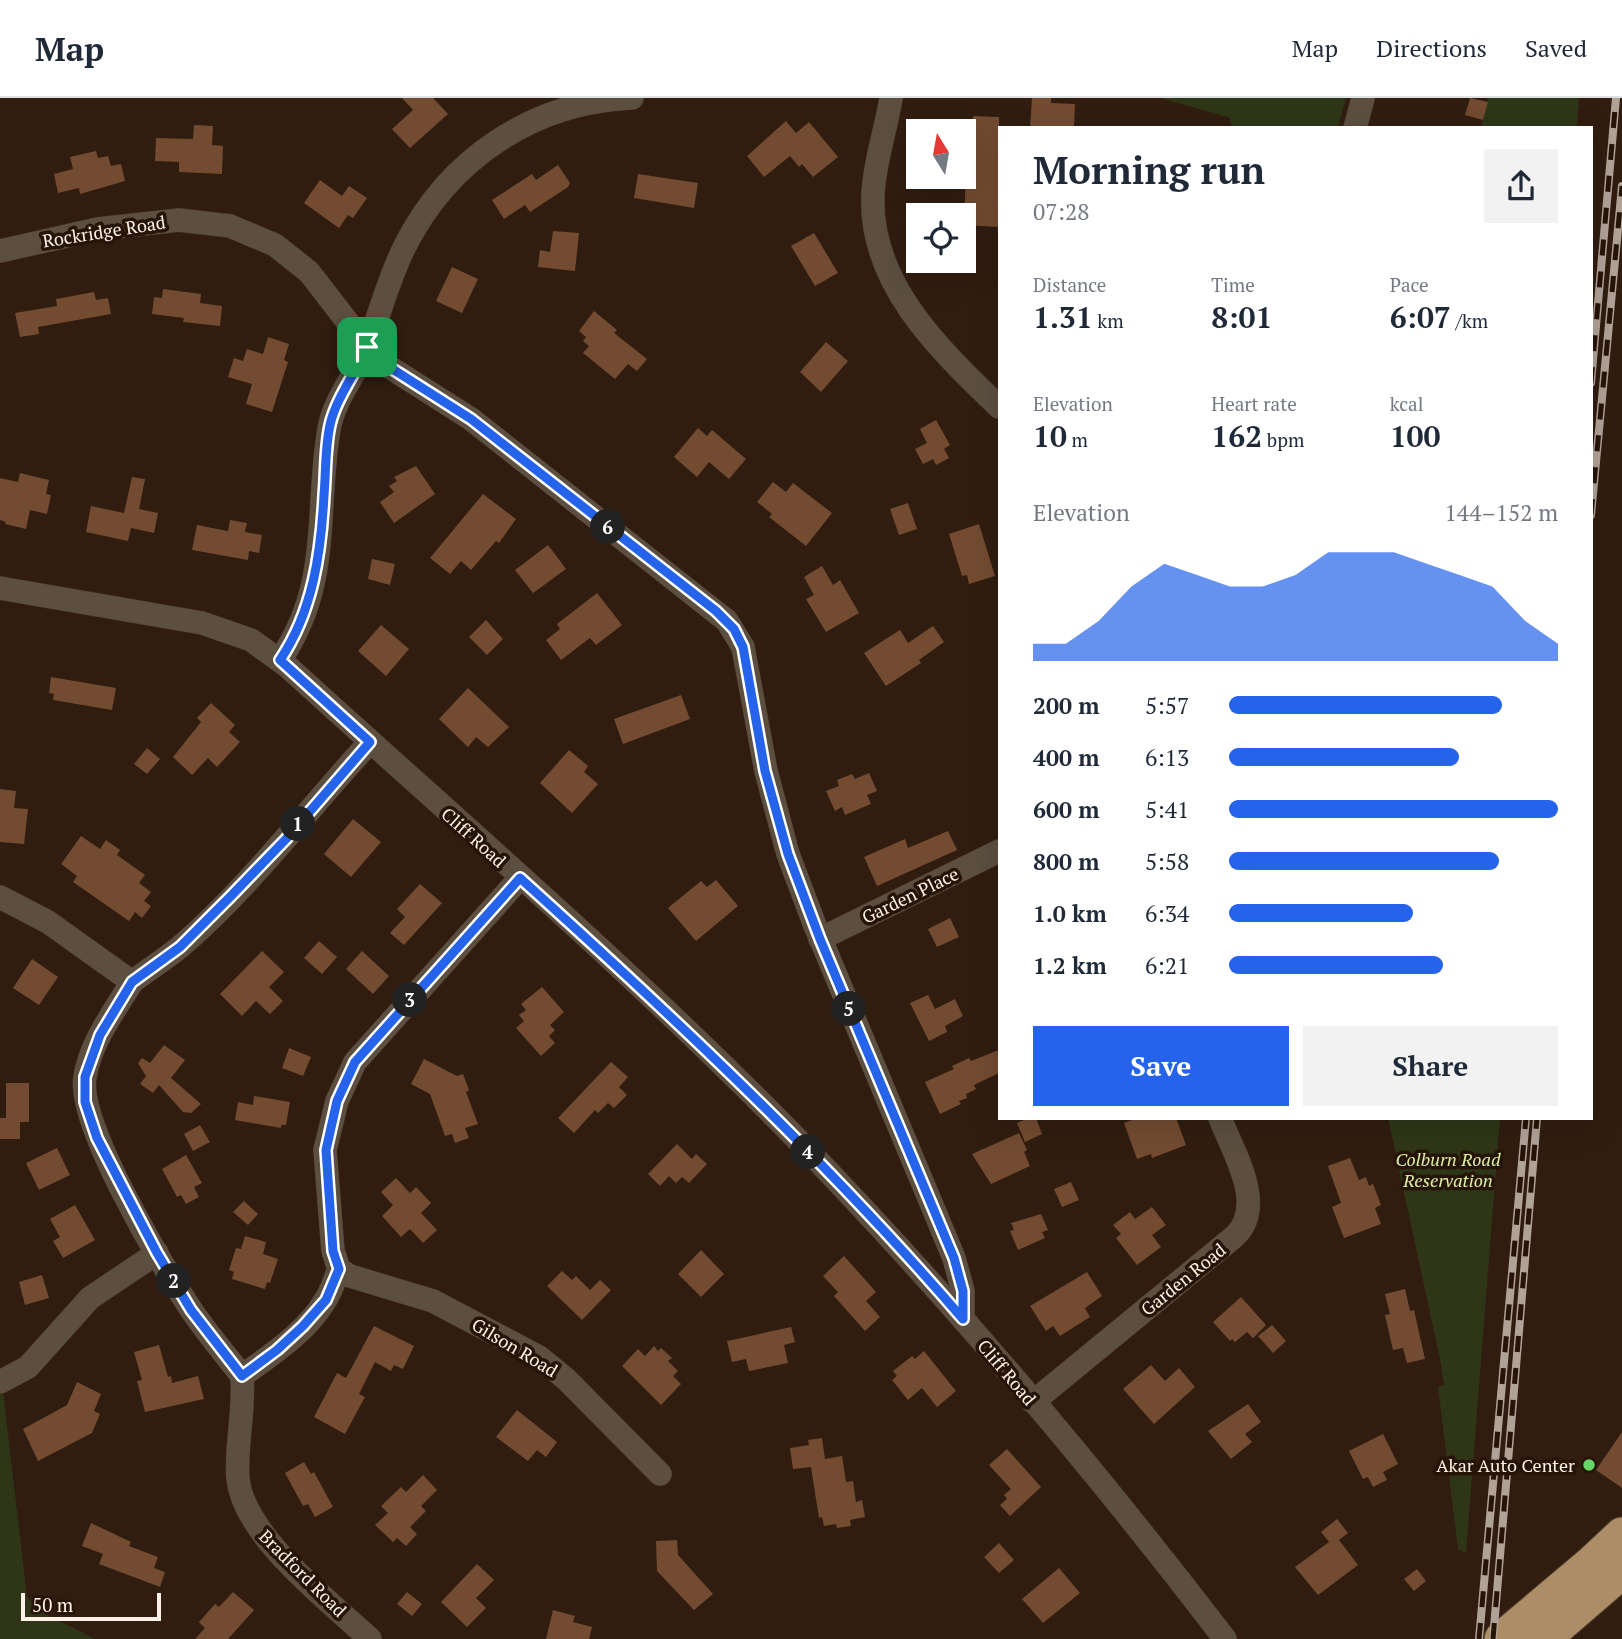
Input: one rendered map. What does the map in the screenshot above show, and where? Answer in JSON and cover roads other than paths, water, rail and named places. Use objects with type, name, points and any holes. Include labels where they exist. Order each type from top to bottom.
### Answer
[{"type":"highway","points":[[1537,1628],[1622,1535]]},
{"type":"highway","points":[[1502,1639],[1537,1628],[1622,1572]]},
{"type":"street","points":[[280,660],[303,616],[316,574],[333,412],[367,347],[385,292],[405,247],[431,203],[460,171],[495,142],[541,116],[579,104],[632,98]]},
{"type":"street","points":[[891,98],[873,194],[875,229],[886,264],[900,293],[931,339],[998,406]]},
{"type":"street","points":[[1356,126],[1363,98]]},
{"type":"street","name":"Rockridge Road","points":[[0,251],[98,229],[151,221],[192,220],[230,226],[275,245],[302,264],[337,304],[367,347],[383,363],[471,419],[716,611],[734,629],[746,658],[778,822],[820,939],[954,1258],[963,1291],[963,1319]]},
{"type":"street","name":"Cliff Road","points":[[0,588],[202,622],[251,640],[280,660],[651,997],[761,1104],[963,1319],[1152,1544],[1225,1639]]},
{"type":"street","points":[[370,742],[286,839],[231,896],[180,947],[132,982],[100,1035],[85,1077],[85,1102],[97,1138],[157,1253],[191,1310],[242,1376],[303,1326],[326,1300],[339,1269],[333,1251],[326,1150],[337,1101],[355,1062],[520,878]]},
{"type":"street","name":"Garden Place","points":[[820,939],[998,851]]},
{"type":"street","points":[[0,897],[48,922],[132,982]]},
{"type":"street","name":"Garden Road","points":[[1033,1402],[1245,1225],[1249,1205],[1247,1189],[1221,1120]]},
{"type":"street","points":[[0,1382],[28,1367],[90,1298],[157,1253]]},
{"type":"street","name":"Gilson Road","points":[[339,1269],[350,1276],[433,1301],[538,1357],[566,1378],[660,1474]]},
{"type":"street","name":"Bradford Road","points":[[242,1376],[244,1398],[238,1479],[247,1509],[269,1541],[370,1639]]},
{"type":"railway","points":[[1593,360],[1616,98]]},
{"type":"railway","points":[[1593,494],[1622,186]]},
{"type":"railway","points":[[1479,1639],[1526,1120]]},
{"type":"railway","points":[[1493,1639],[1537,1120]]},
{"type":"place","name":"Akar Auto Center","points":[[1589,1465]]},
{"type":"park label","name":"Colburn Road Reservation","points":[[1448,1169]]}]
